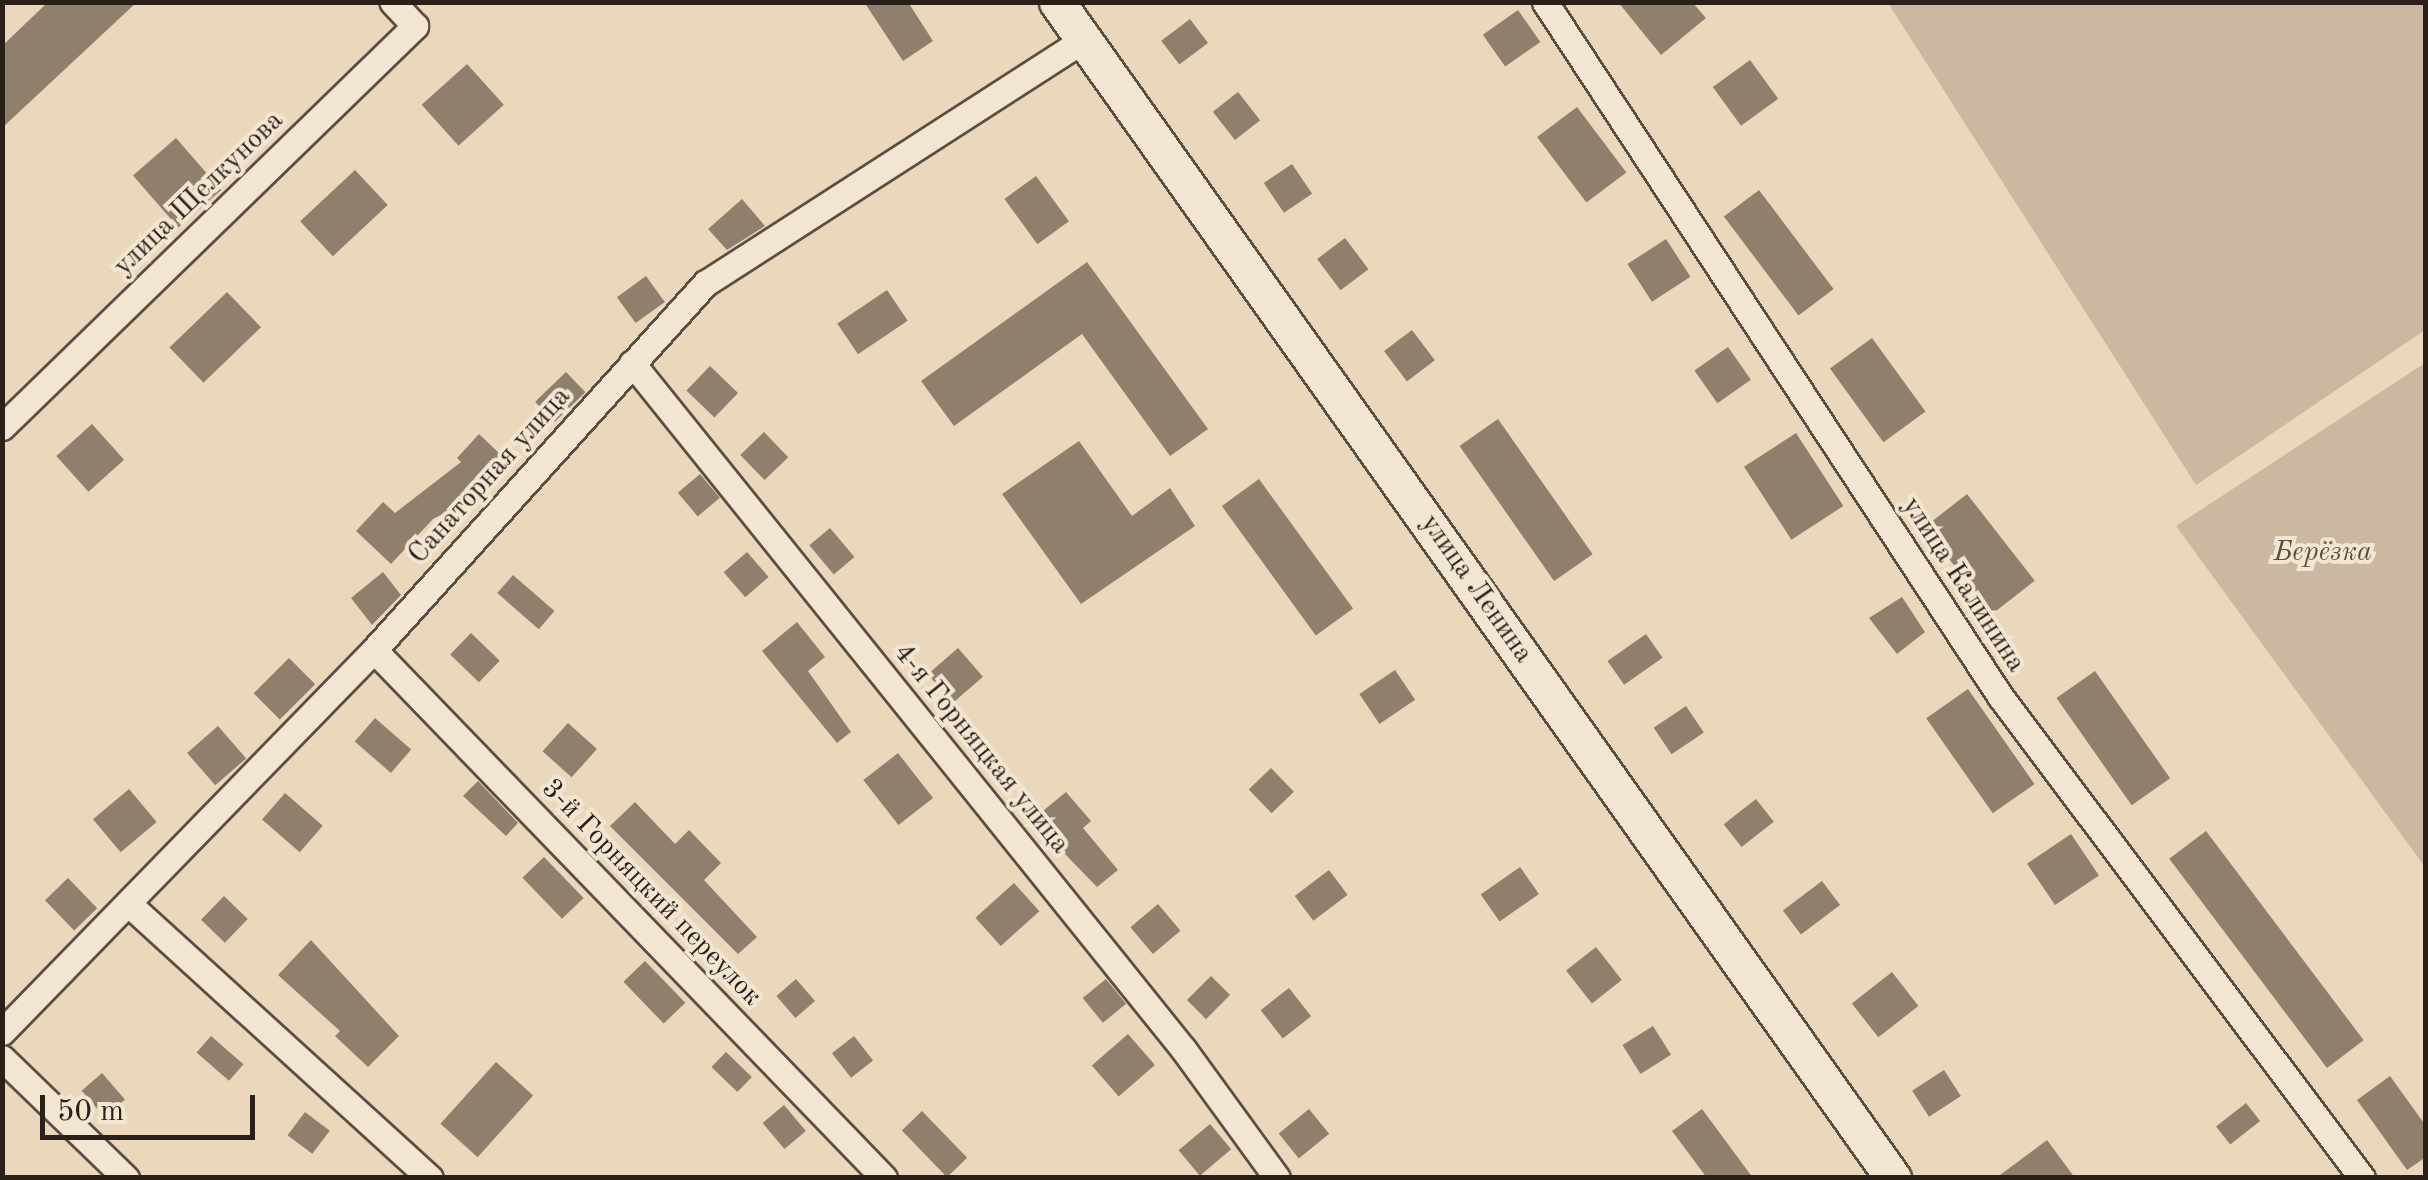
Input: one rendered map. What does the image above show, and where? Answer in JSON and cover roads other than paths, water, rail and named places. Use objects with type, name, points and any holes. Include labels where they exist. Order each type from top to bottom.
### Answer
[{"type":"main road","name":"улица Ленина","points":[[1057,2],[1893,1178]]},
{"type":"street","name":"улица Щелкунова","points":[[2,427],[415,26],[393,2]]},
{"type":"street","name":"улица Калинина","points":[[1545,2],[2000,696],[2362,1178]]},
{"type":"street","name":"Санаторная улица","points":[[2,1032],[132,906],[374,650],[706,283],[1086,39]]},
{"type":"street","name":"4-я Горняцкая улица","points":[[632,364],[1184,1050],[1276,1178]]},
{"type":"street","name":"3-й Горняцкий переулок","points":[[374,650],[884,1178]]},
{"type":"street","points":[[132,906],[430,1178]]},
{"type":"street","points":[[2,1058],[126,1178]]},
{"type":"park label","name":"Берёзка","points":[[2323,553]]}]
